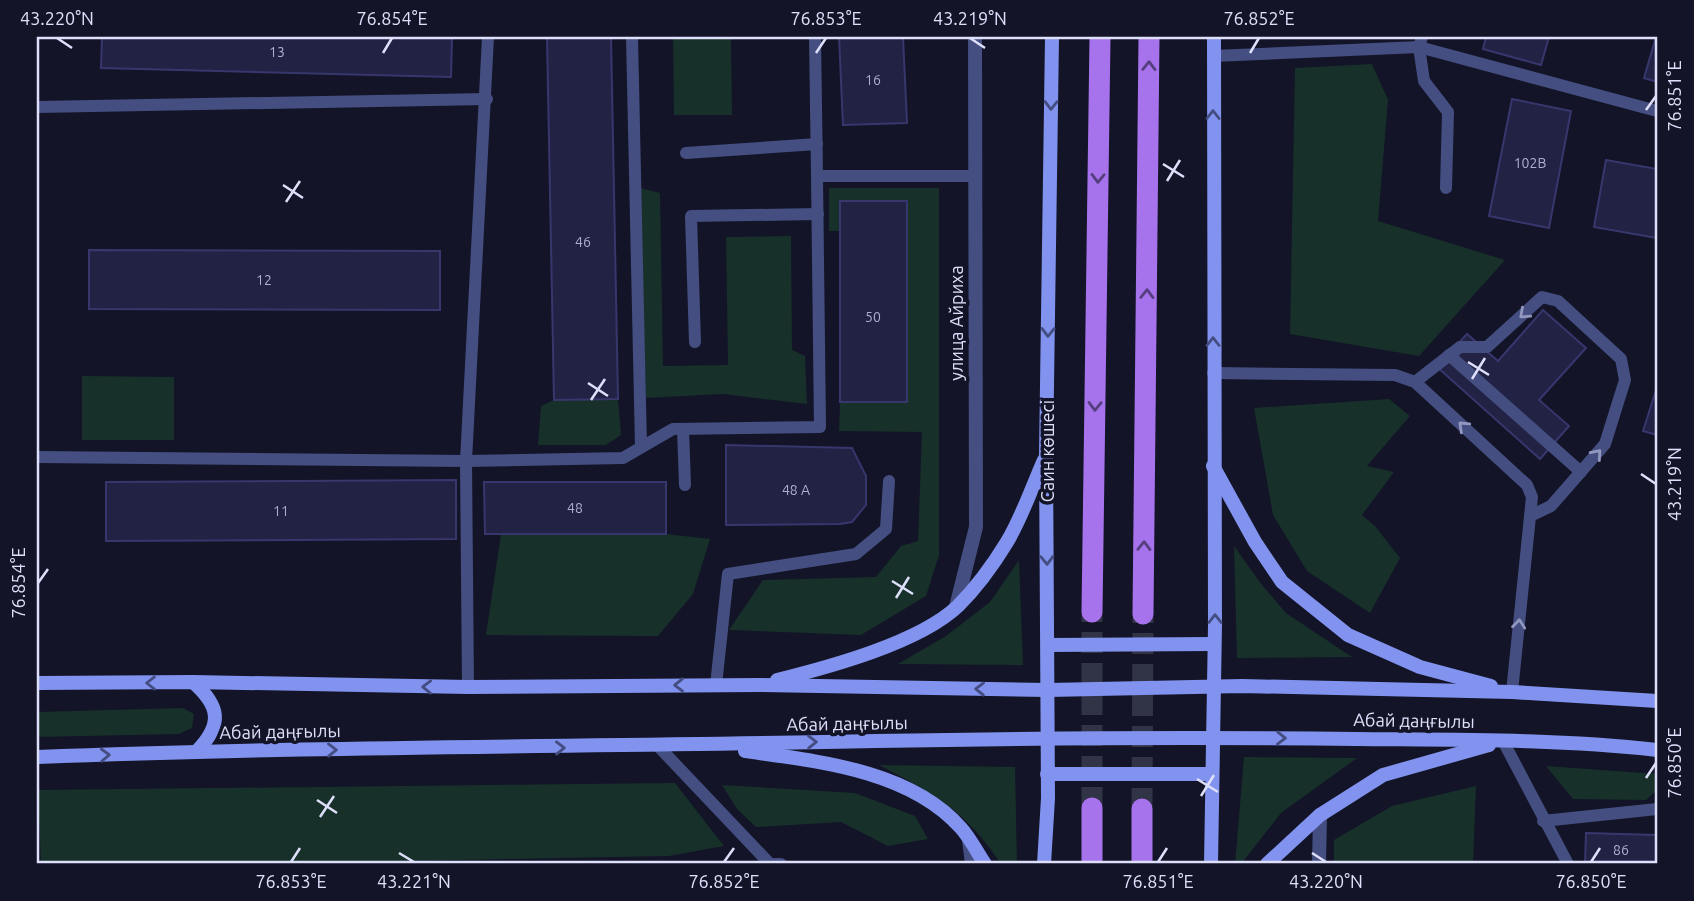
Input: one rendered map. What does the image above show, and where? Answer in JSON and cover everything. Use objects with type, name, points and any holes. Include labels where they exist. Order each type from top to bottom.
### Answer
[{"type":"main road","name":"Саин көшесі","points":[[1044,864],[1048,737],[1046,455],[1052,37]]},
{"type":"main road","points":[[1093,612],[1100,37]]},
{"type":"main road","points":[[1143,614],[1149,37]]},
{"type":"main road","points":[[1211,864],[1214,644],[1214,37]]},
{"type":"main road","points":[[760,685],[861,655],[916,633],[956,607],[987,573],[1009,540],[1046,455]]},
{"type":"main road","points":[[1213,465],[1255,542],[1282,582],[1348,635],[1420,667],[1512,692]]},
{"type":"main road","points":[[1048,645],[1214,644]]},
{"type":"main road","points":[[193,682],[214,706],[216,720],[210,737],[197,751]]},
{"type":"main road","name":"Абай даңғылы","points":[[37,683],[193,682],[468,687],[760,685],[1048,690],[1213,687],[1512,692],[1657,701]]},
{"type":"main road","name":"Абай даңғылы","points":[[37,757],[197,751],[659,747],[1048,737],[1503,741],[1594,743],[1657,750]]},
{"type":"main road","points":[[1267,864],[1320,815],[1383,775],[1503,741]]},
{"type":"main road","points":[[702,745],[830,763],[887,779],[932,804],[961,827],[985,864]]},
{"type":"main road","points":[[1047,774],[1212,774]]},
{"type":"main road","points":[[1091,864],[1092,808]]},
{"type":"main road","points":[[1142,809],[1142,864]]},
{"type":"street","name":"улица Айриха","points":[[956,607],[976,527],[975,37]]},
{"type":"street","points":[[1319,864],[1320,815]]},
{"type":"street","points":[[969,840],[972,864]]},
{"type":"lane","points":[[468,687],[466,461],[487,99],[488,37]]},
{"type":"lane","points":[[632,37],[641,447]]},
{"type":"lane","points":[[37,457],[466,461],[623,458],[673,429],[820,427],[815,37]]},
{"type":"lane","points":[[1420,42],[1424,81],[1448,112],[1446,188]]},
{"type":"lane","points":[[1213,55],[1420,42],[1657,111]]},
{"type":"lane","points":[[37,107],[487,99]]},
{"type":"lane","points":[[685,153],[817,144]]},
{"type":"lane","points":[[817,176],[975,176]]},
{"type":"lane","points":[[695,342],[691,216],[818,214]]},
{"type":"lane","points":[[1415,382],[1460,347],[1487,347],[1542,298],[1558,301],[1621,359],[1625,380],[1605,444],[1551,506],[1530,516]]},
{"type":"lane","points":[[1449,355],[1581,472]]},
{"type":"lane","points":[[1213,373],[1395,375],[1415,382],[1527,485],[1532,497],[1512,692]]},
{"type":"lane","points":[[683,429],[685,485]]},
{"type":"lane","points":[[716,685],[728,574],[856,554],[886,529],[889,481]]},
{"type":"lane","points":[[1503,741],[1568,864]]},
{"type":"lane","points":[[659,747],[770,864],[781,864]]},
{"type":"lane","points":[[1543,821],[1657,808]]},
{"type":"green space","points":[[673,37],[731,37],[732,115],[674,115]]},
{"type":"green space","points":[[1372,64],[1388,100],[1378,221],[1505,260],[1419,356],[1290,334],[1295,68]]},
{"type":"green space","points":[[640,188],[660,193],[663,366],[728,365],[726,237],[791,236],[792,350],[805,356],[807,404],[723,394],[646,398]]},
{"type":"green space","points":[[829,188],[939,188],[939,555],[926,596],[861,635],[729,630],[763,580],[876,577],[901,546],[918,541],[922,432],[839,431],[840,402],[907,402],[907,202],[840,201],[840,231],[829,231]]},
{"type":"green space","points":[[82,376],[174,377],[174,440],[82,440]]},
{"type":"green space","points":[[618,399],[621,435],[606,445],[538,445],[541,406],[554,400]]},
{"type":"green space","points":[[1389,399],[1410,416],[1367,466],[1394,472],[1362,515],[1375,526],[1400,558],[1370,613],[1307,571],[1273,515],[1254,408]]},
{"type":"green space","points":[[501,534],[666,534],[710,539],[693,594],[658,636],[486,635]]},
{"type":"green space","points":[[1234,546],[1286,613],[1352,657],[1237,658]]},
{"type":"green space","points":[[1019,560],[1023,665],[898,664],[946,636],[990,602]]},
{"type":"green space","points":[[183,708],[194,714],[192,728],[179,734],[37,737],[37,712]]},
{"type":"green space","points":[[1244,757],[1357,758],[1281,813],[1241,864],[1235,864]]},
{"type":"green space","points":[[879,765],[1015,767],[1017,864],[1001,864],[962,817],[933,795]]},
{"type":"green space","points":[[1546,766],[1657,774],[1657,790],[1646,800],[1573,799]]},
{"type":"green space","points":[[675,783],[724,846],[669,856],[245,864],[41,864],[38,790]]},
{"type":"green space","points":[[722,785],[855,793],[915,816],[928,839],[888,846],[841,822],[756,827],[737,809]]},
{"type":"green space","points":[[1476,786],[1473,864],[1334,864],[1334,840],[1392,806]]},
{"type":"building","points":[[102,37],[452,37],[451,77],[101,68]]},
{"type":"building","points":[[547,37],[611,37],[618,399],[554,400]]},
{"type":"building","points":[[839,37],[903,37],[907,123],[843,125]]},
{"type":"building","points":[[1486,37],[1549,37],[1541,65],[1483,49]]},
{"type":"building","points":[[1657,37],[1657,82],[1644,78]]},
{"type":"building","points":[[1512,99],[1571,111],[1549,228],[1489,216]]},
{"type":"building","points":[[1606,160],[1657,169],[1657,238],[1594,227]]},
{"type":"building","points":[[840,201],[907,201],[907,402],[840,402]]},
{"type":"building","points":[[89,250],[440,251],[440,310],[89,309]]},
{"type":"building","points":[[1543,310],[1586,348],[1539,400],[1569,426],[1540,459],[1437,367],[1467,334],[1498,361]]},
{"type":"building","points":[[1657,387],[1657,435],[1643,431]]},
{"type":"building","points":[[726,445],[852,448],[866,476],[866,505],[852,522],[840,524],[726,525]]},
{"type":"building","points":[[456,480],[456,539],[106,541],[106,482]]},
{"type":"building","points":[[484,482],[666,482],[666,534],[485,534]]},
{"type":"building","points":[[1586,833],[1657,835],[1657,864],[1585,864]]},
{"type":"tunnel","points":[[1092,612],[1092,808]]},
{"type":"tunnel","points":[[1142,809],[1143,614]]}]
